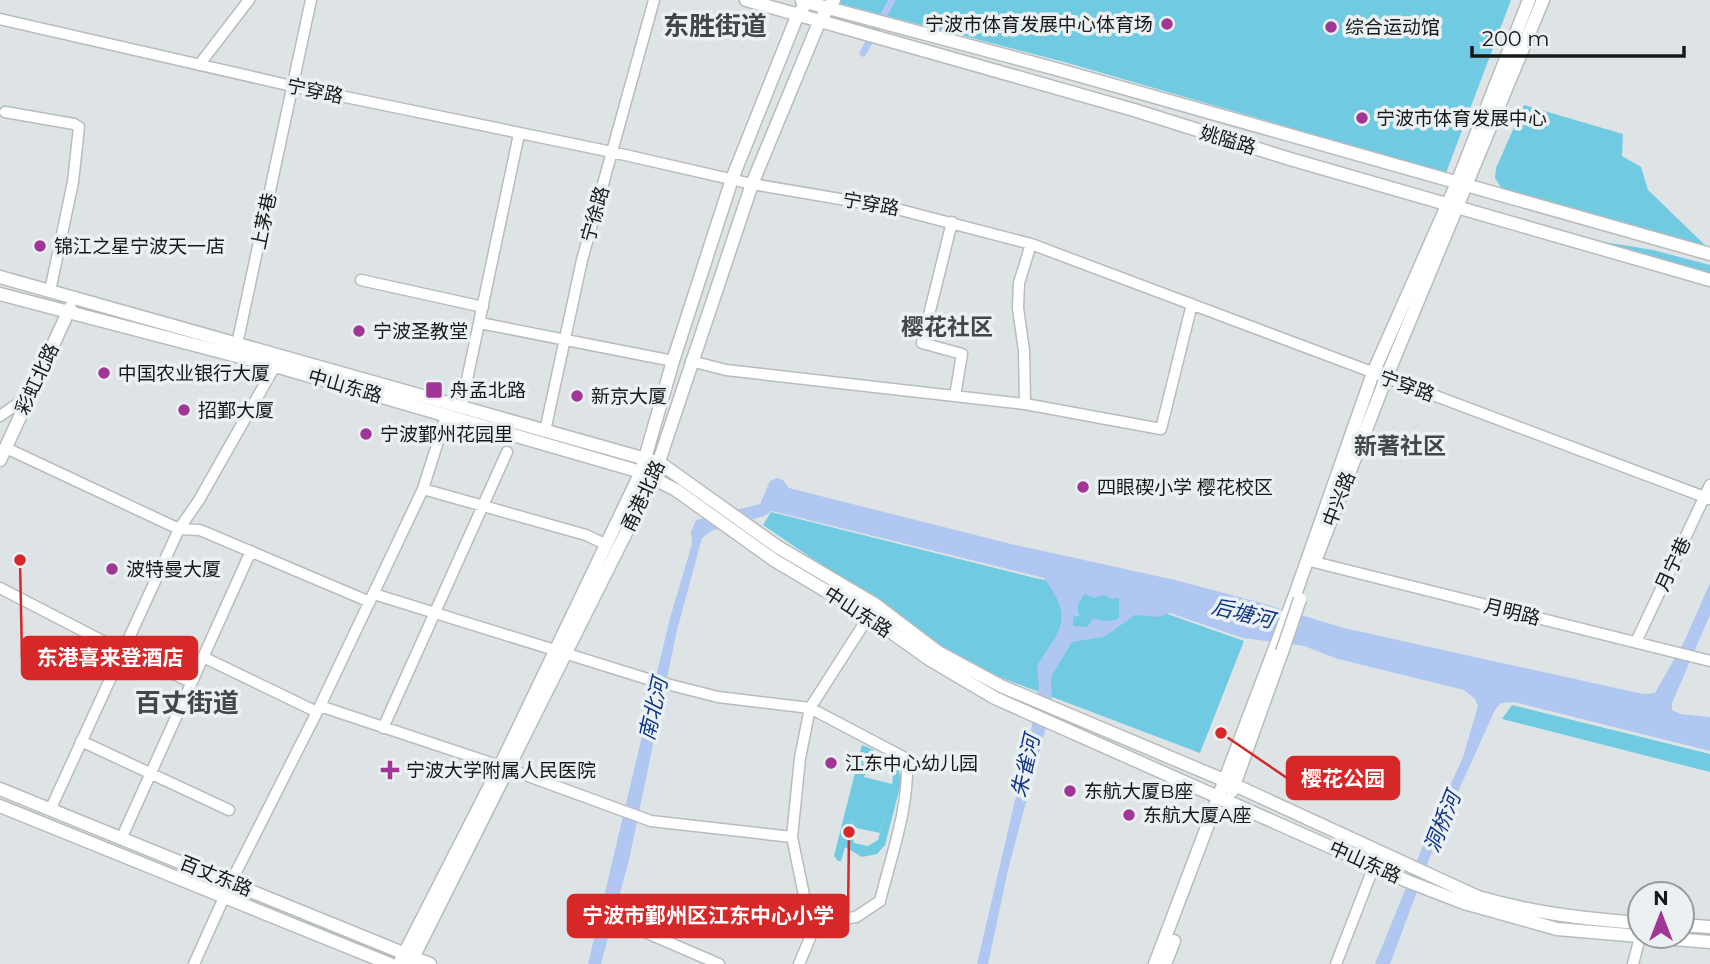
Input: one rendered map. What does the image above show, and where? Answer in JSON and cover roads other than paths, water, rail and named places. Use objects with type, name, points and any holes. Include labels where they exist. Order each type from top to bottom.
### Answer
[{"type":"main road","name":"姚隘路","points":[[746,0],[798,14],[827,10],[891,25],[1710,254]]},
{"type":"main road","name":"中兴路","points":[[1462,185],[1529,0]]},
{"type":"main road","name":"中兴路","points":[[1155,964],[1230,784],[1373,373],[1462,185],[1543,0]]},
{"type":"main road","name":"姚隘路","points":[[805,1],[827,10],[864,33],[886,40],[1710,280]]},
{"type":"main road","name":"甬港北路","points":[[406,959],[560,652],[640,472],[732,179],[805,1]]},
{"type":"main road","name":"甬港北路","points":[[560,652],[660,463],[691,361],[752,184],[827,10]]},
{"type":"main road","name":"中兴路","points":[[1297,597],[1314,562],[1453,204]]},
{"type":"main road","name":"中山东路","points":[[0,277],[236,349],[275,366],[640,472],[676,490],[774,560],[873,611]]},
{"type":"main road","name":"中山东路","points":[[0,293],[69,312],[236,349],[660,463],[873,611],[938,652],[1001,686],[1058,726],[1407,881],[1434,884],[1516,908],[1564,917],[1626,922]]},
{"type":"main road","name":"彩虹北路","points":[[3,454],[73,298]]},
{"type":"main road","name":"中山东路","points":[[1030,706],[1061,712],[1230,784],[1410,866],[1434,884],[1485,910],[1557,929],[1626,936]]},
{"type":"main road","name":"百丈东路","points":[[0,789],[231,882],[406,959],[430,964]]},
{"type":"main road","name":"中兴路","points":[[1165,964],[1223,799]]},
{"type":"main road","name":"百丈东路","points":[[0,806],[390,964]]},
{"type":"street","points":[[199,65],[249,0]]},
{"type":"street","name":"上茅巷","points":[[236,349],[311,0]]},
{"type":"street","name":"宁徐路","points":[[545,431],[582,260],[654,0]]},
{"type":"street","name":"宁穿路","points":[[0,19],[292,86],[612,152],[752,184],[893,208],[1031,244],[1707,498]]},
{"type":"street","points":[[5,112],[79,127],[73,182],[50,291]]},
{"type":"street","points":[[461,408],[519,134]]},
{"type":"street","points":[[952,222],[922,343],[962,354],[955,396]]},
{"type":"street","points":[[1025,404],[1024,351],[1018,308],[1019,283],[1031,244]]},
{"type":"street","points":[[361,280],[483,307]]},
{"type":"street","points":[[691,361],[726,370],[1025,404],[1161,429],[1192,304]]},
{"type":"street","points":[[480,323],[673,361]]},
{"type":"street","points":[[51,808],[179,529],[275,366]]},
{"type":"street","points":[[0,416],[30,395]]},
{"type":"street","points":[[194,964],[231,882],[319,709],[423,489],[446,416]]},
{"type":"street","points":[[383,728],[507,452]]},
{"type":"street","points":[[3,454],[179,529],[200,530],[372,598],[435,613],[668,684],[718,696],[810,708],[907,759],[908,785],[898,840],[880,901],[856,917],[810,924]]},
{"type":"street","name":"月宁巷","points":[[1636,642],[1707,498],[1710,485]]},
{"type":"street","points":[[423,489],[586,535],[607,545]]},
{"type":"street","points":[[122,837],[251,551]]},
{"type":"street","name":"月明路","points":[[1314,562],[1710,661]]},
{"type":"street","points":[[0,588],[122,651],[191,682]]},
{"type":"street","points":[[799,964],[810,937],[810,924],[792,837],[800,758],[810,708],[873,611]]},
{"type":"street","points":[[203,657],[319,709],[504,768],[651,821],[792,837]]},
{"type":"street","points":[[81,741],[229,810]]},
{"type":"street","points":[[1336,964],[1374,866]]},
{"type":"street","points":[[619,921],[719,964]]},
{"type":"water","points":[[777,478],[783,480],[789,488],[1011,544],[1175,580],[1344,628],[1643,694],[1655,693],[1684,642],[1710,583],[1710,615],[1672,703],[1672,710],[1680,714],[1710,717],[1710,751],[1514,702],[1501,703],[1495,710],[1437,838],[1390,964],[1375,964],[1424,843],[1463,757],[1478,706],[1475,699],[1464,690],[1338,659],[1304,646],[1243,638],[1170,613],[1158,617],[1135,615],[1104,637],[1072,642],[1051,677],[1052,704],[1008,870],[988,964],[977,964],[1030,736],[1039,686],[1037,666],[1061,624],[1059,605],[1054,593],[1044,578],[772,511],[764,516],[711,531],[702,538],[677,630],[629,860],[601,964],[588,964],[670,618],[692,544],[691,532],[696,520],[760,504],[770,481]],"holes":[[[1084,594],[1095,598],[1104,595],[1112,599],[1119,598],[1119,618],[1105,621],[1078,614],[1078,605]],[[1082,615],[1093,619],[1087,627],[1073,626],[1073,617]]]},
{"type":"waterway","points":[[863,53],[892,0]]},
{"type":"place","name":"宁波市体育发展中心体育场","points":[[1167,24]]},
{"type":"place","name":"综合运动馆","points":[[1331,27]]},
{"type":"place","name":"宁波市体育发展中心","points":[[1362,118]]},
{"type":"place","name":"锦江之星宁波天一店","points":[[40,246]]},
{"type":"place","name":"宁波圣教堂","points":[[359,331]]},
{"type":"place","name":"中国农业银行大厦","points":[[104,373]]},
{"type":"place","name":"舟孟北路","points":[[434,390]]},
{"type":"place","name":"新京大厦","points":[[577,396]]},
{"type":"place","name":"招鄞大厦","points":[[184,410]]},
{"type":"place","name":"宁波鄞州花园里","points":[[366,434]]},
{"type":"place","name":"四眼碶小学 樱花校区","points":[[1083,487]]},
{"type":"place","name":"东港喜来登酒店","points":[[20,560]]},
{"type":"place","name":"波特曼大厦","points":[[112,569]]},
{"type":"place","name":"樱花公园","points":[[1221,733]]},
{"type":"place","name":"江东中心幼儿园","points":[[831,763]]},
{"type":"place","name":"宁波大学附属人民医院","points":[[390,770]]},
{"type":"place","name":"东航大厦B座","points":[[1070,791]]},
{"type":"place","name":"东航大厦A座","points":[[1129,815]]},
{"type":"place","name":"宁波市鄞州区江东中心小学","points":[[849,832]]},
{"type":"district","name":"东胜街道","points":[[715,26]]},
{"type":"district","name":"樱花社区","points":[[947,327]]},
{"type":"district","name":"新著社区","points":[[1400,446]]},
{"type":"district","name":"百丈街道","points":[[187,703]]},
{"type":"water label","name":"后塘河","points":[[1243,613]]},
{"type":"water label","name":"南北河","points":[[653,709]]},
{"type":"water label","name":"朱雀河","points":[[1025,766]]},
{"type":"water label","name":"洞桥河","points":[[1442,822]]}]
